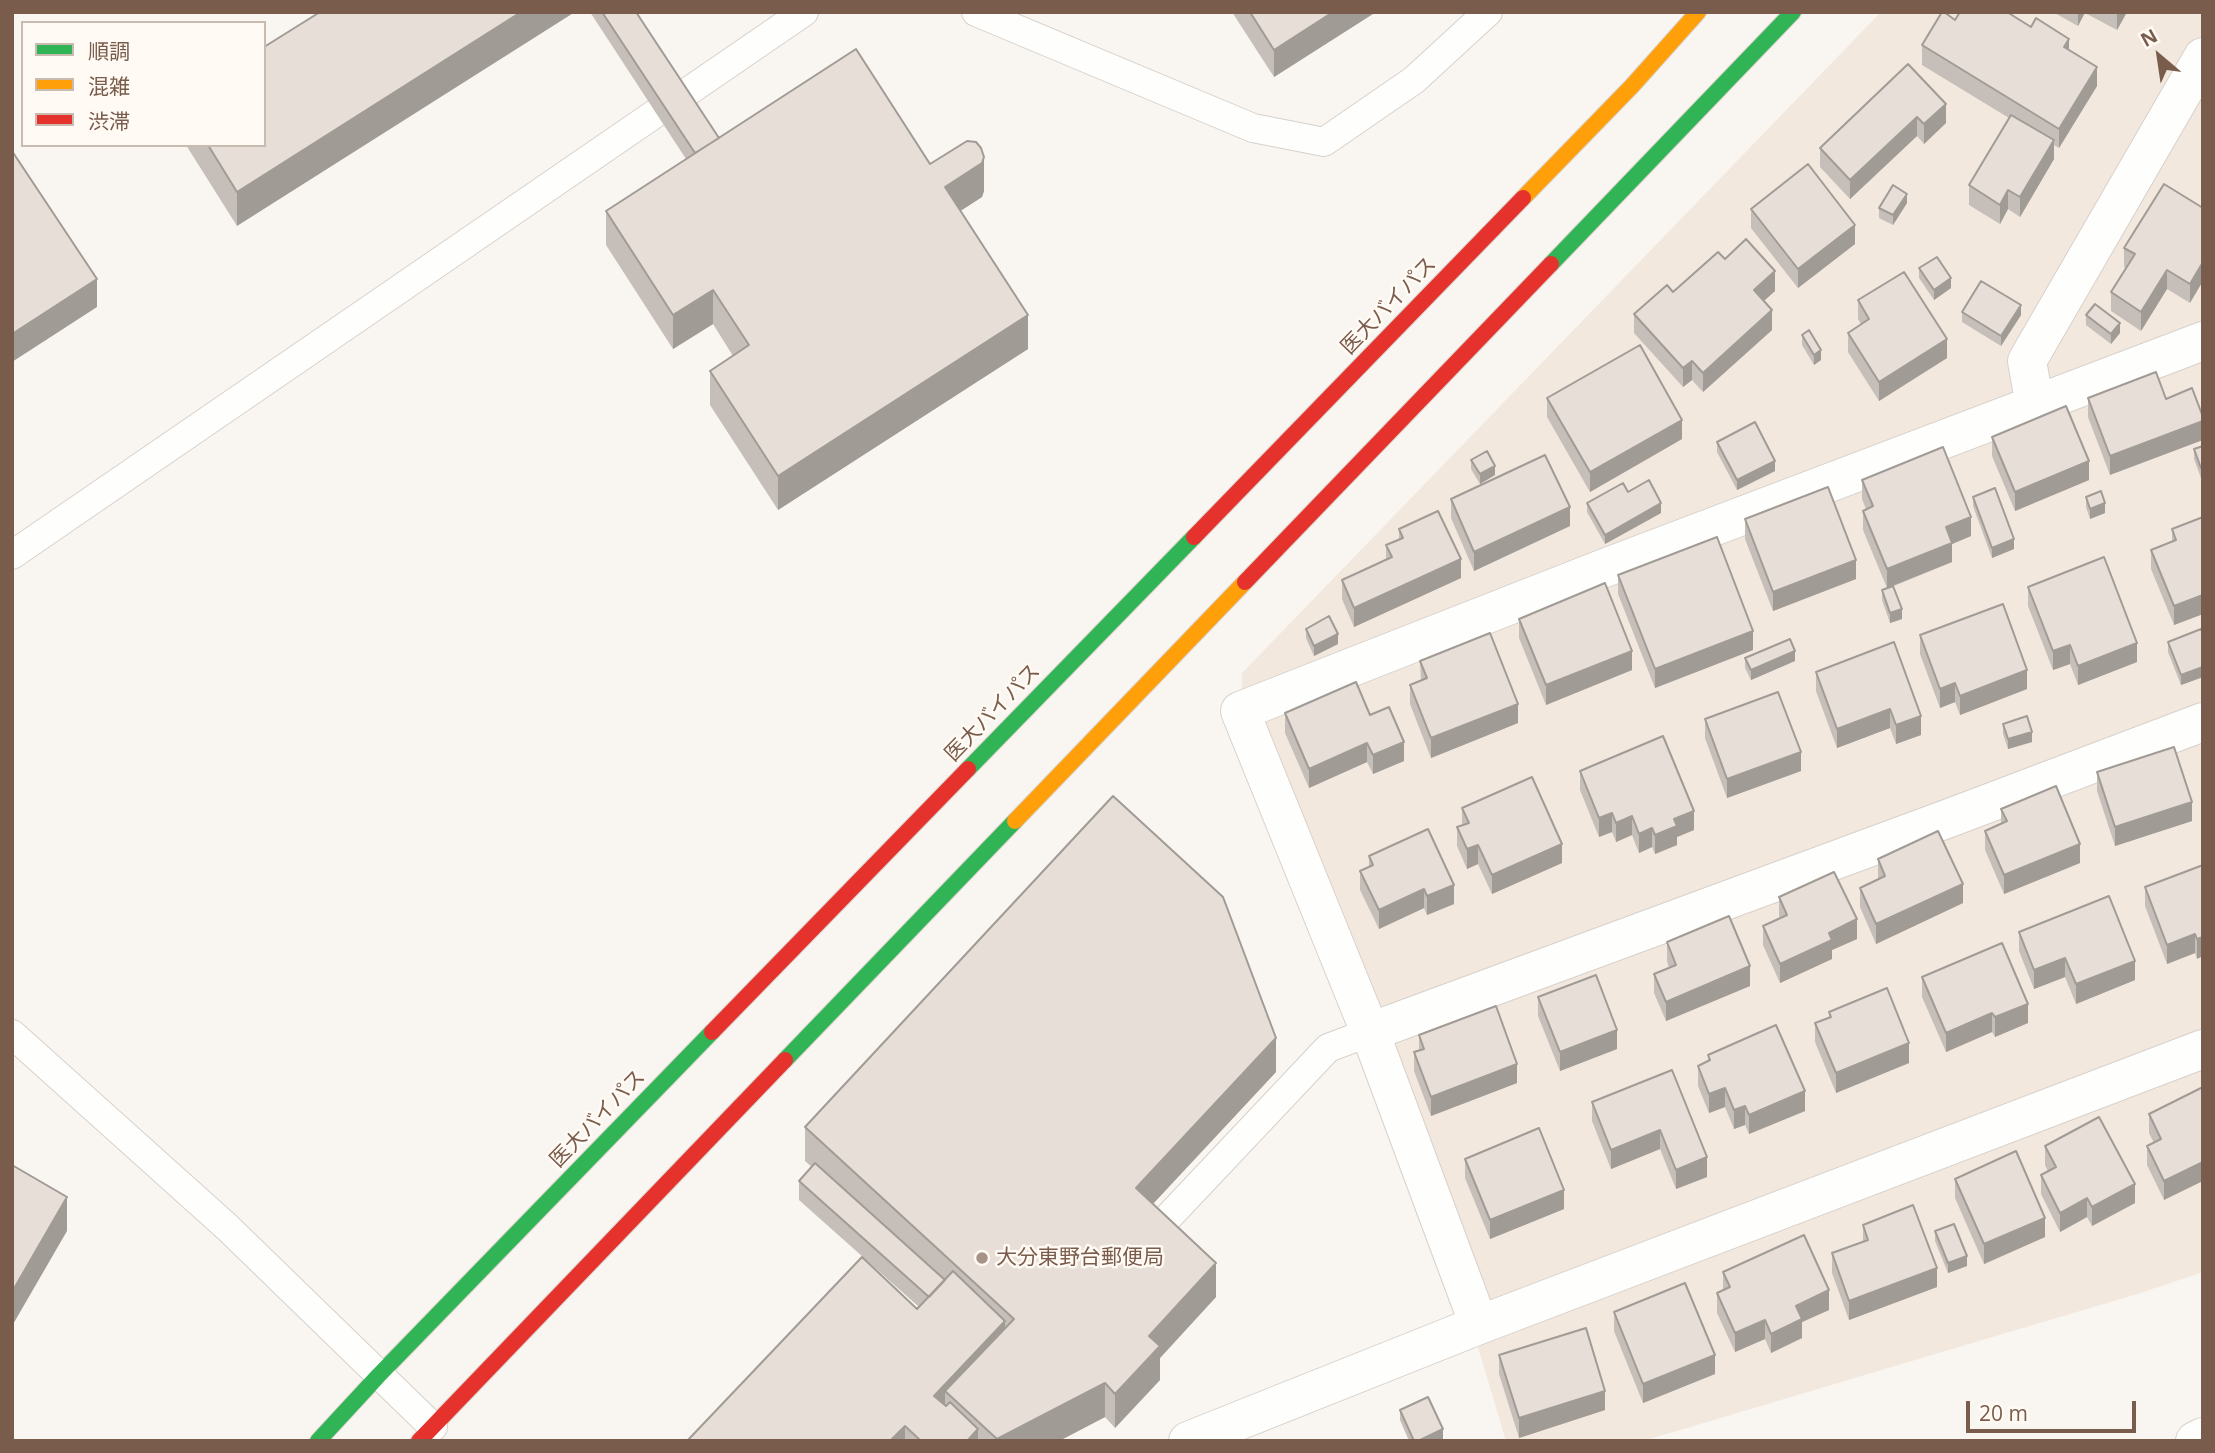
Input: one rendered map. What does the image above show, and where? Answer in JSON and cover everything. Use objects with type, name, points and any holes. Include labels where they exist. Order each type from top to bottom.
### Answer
[{"type":"main road","name":"医大バイパス","points":[[318,1441],[379,1375],[1632,86],[1698,12]]},
{"type":"main road","points":[[426,1434],[1793,12]]},
{"type":"street","points":[[2035,406],[2026,361],[2203,57]]},
{"type":"street","points":[[1479,1325],[1370,1032],[1240,711],[1602,569],[2203,341]]},
{"type":"street","points":[[1370,1032],[2203,722]]},
{"type":"street","points":[[1188,1441],[1479,1325],[2203,1049]]},
{"type":"street","points":[[2195,1441],[2203,1437]]},
{"type":"lane","points":[[680,97],[804,12]]},
{"type":"lane","points":[[976,12],[1254,128],[1324,142],[1414,80],[1488,12]]},
{"type":"lane","points":[[12,555],[656,113]]},
{"type":"lane","points":[[1124,1266],[1328,1048],[1370,1032]]},
{"type":"lane","points":[[12,1034],[227,1227],[379,1375],[426,1434]]},
{"type":"shaded area","points":[[1881,12],[2203,12],[2203,38],[2023,402],[1242,703],[1242,673]]},
{"type":"shaded area","points":[[2203,70],[2203,330],[2046,394],[2035,361]]},
{"type":"shaded area","points":[[2203,351],[2203,708],[1380,1018],[1256,716]]},
{"type":"shaded area","points":[[2203,730],[2203,1037],[1483,1317],[1380,1034]]},
{"type":"shaded area","points":[[2203,1056],[2203,1272],[1643,1441],[1506,1441],[1475,1337]]},
{"type":"building","points":[[320,12],[521,12],[237,192],[209,147],[266,147],[266,46]]},
{"type":"building","points":[[602,12],[636,12],[719,138],[695,153]]},
{"type":"building","points":[[1250,12],[1333,12],[1274,50]]},
{"type":"building","points":[[1942,12],[1955,20],[1960,12],[2007,12],[2031,27],[2036,18],[2069,39],[2064,47],[2097,67],[2059,129],[1922,45]]},
{"type":"building","points":[[856,49],[930,164],[967,141],[976,142],[981,148],[984,157],[982,163],[945,187],[1028,315],[778,476],[710,371],[749,345],[713,290],[673,315],[606,211]]},
{"type":"building","points":[[1908,64],[1946,104],[1924,124],[1917,117],[1850,180],[1820,148]]},
{"type":"building","points":[[2011,115],[2054,140],[2020,197],[2008,190],[2000,205],[1969,185]]},
{"type":"building","points":[[12,151],[97,279],[12,334]]},
{"type":"building","points":[[1808,164],[1855,225],[1798,269],[1751,209]]},
{"type":"building","points":[[2164,184],[2203,208],[2203,262],[2190,284],[2167,270],[2141,312],[2111,292],[2135,254],[2124,248]]},
{"type":"building","points":[[1893,185],[1907,194],[1893,215],[1879,208]]},
{"type":"building","points":[[1746,239],[1775,271],[1754,290],[1772,310],[1703,373],[1692,361],[1683,368],[1634,314],[1667,285],[1673,292],[1718,252],[1725,259]]},
{"type":"building","points":[[1937,257],[1951,278],[1934,290],[1919,268]]},
{"type":"building","points":[[1904,272],[1947,339],[1879,382],[1848,333],[1869,319],[1858,300]]},
{"type":"building","points":[[1981,281],[2021,305],[2001,336],[1962,312]]},
{"type":"building","points":[[2095,304],[2120,323],[2111,334],[2086,315]]},
{"type":"building","points":[[1809,330],[1821,350],[1814,355],[1802,335]]},
{"type":"building","points":[[1640,345],[1682,420],[1590,472],[1547,398]]},
{"type":"building","points":[[2156,372],[2166,399],[2192,388],[2203,421],[2110,456],[2088,398]]},
{"type":"building","points":[[2066,406],[2089,461],[2015,492],[1992,437]]},
{"type":"building","points":[[1755,422],[1775,461],[1737,480],[1717,442]]},
{"type":"building","points":[[2203,446],[2203,468],[2201,468],[2194,449]]},
{"type":"building","points":[[1943,447],[1971,517],[1946,527],[1952,543],[1887,569],[1863,511],[1873,506],[1862,480]]},
{"type":"building","points":[[1487,451],[1495,466],[1480,474],[1471,460]]},
{"type":"building","points":[[1545,455],[1570,507],[1474,552],[1451,499]]},
{"type":"building","points":[[1649,480],[1661,503],[1605,535],[1587,503],[1623,483],[1628,492]]},
{"type":"building","points":[[1828,487],[1856,560],[1773,592],[1745,519]]},
{"type":"building","points":[[1995,488],[2014,539],[1992,548],[1973,497]]},
{"type":"building","points":[[2101,491],[2105,503],[2090,509],[2086,497]]},
{"type":"building","points":[[1438,511],[1461,559],[1354,608],[1342,580],[1392,557],[1386,545],[1403,538],[1399,529]]},
{"type":"building","points":[[2203,517],[2203,595],[2174,606],[2151,550],[2176,540],[2172,529]]},
{"type":"building","points":[[1717,537],[1753,631],[1655,669],[1618,575]]},
{"type":"building","points":[[2104,557],[2137,643],[2078,666],[2070,645],[2053,651],[2028,587]]},
{"type":"building","points":[[1605,583],[1632,651],[1546,685],[1519,619]]},
{"type":"building","points":[[1893,586],[1902,609],[1890,613],[1882,590]]},
{"type":"building","points":[[2003,604],[2027,670],[1960,696],[1955,683],[1940,689],[1920,635]]},
{"type":"building","points":[[1329,616],[1338,634],[1314,646],[1306,629]]},
{"type":"building","points":[[2201,629],[2203,667],[2181,675],[2168,642]]},
{"type":"building","points":[[1490,633],[1518,704],[1431,738],[1410,685],[1427,678],[1420,661]]},
{"type":"building","points":[[1790,639],[1795,651],[1751,670],[1745,658]]},
{"type":"building","points":[[1894,642],[1921,716],[1896,725],[1890,709],[1837,729],[1816,672]]},
{"type":"building","points":[[1356,682],[1370,715],[1389,707],[1404,742],[1373,755],[1367,743],[1309,769],[1285,713]]},
{"type":"building","points":[[1778,692],[1801,752],[1727,779],[1705,719]]},
{"type":"building","points":[[2027,716],[2032,732],[2008,739],[2003,724]]},
{"type":"building","points":[[1663,736],[1694,811],[1674,819],[1677,826],[1655,835],[1652,828],[1639,834],[1632,816],[1616,823],[1612,813],[1599,818],[1580,771]]},
{"type":"building","points":[[2174,747],[2192,802],[2115,827],[2097,772]]},
{"type":"building","points":[[1532,777],[1562,844],[1492,875],[1478,845],[1467,849],[1457,827],[1469,823],[1462,808]]},
{"type":"building","points":[[2056,786],[2080,844],[2004,875],[1985,831],[2007,821],[2001,809]]},
{"type":"building","points":[[1113,796],[1223,897],[1276,1038],[1136,1188],[1216,1263],[1149,1336],[1160,1346],[1115,1394],[1105,1383],[997,1439],[945,1391],[1014,1319],[805,1127]]},
{"type":"building","points":[[1428,829],[1454,885],[1427,896],[1424,889],[1379,910],[1360,871],[1373,865],[1369,856]]},
{"type":"building","points":[[1938,831],[1963,884],[1876,924],[1860,888],[1885,876],[1878,859]]},
{"type":"building","points":[[2203,865],[2203,937],[2197,939],[2195,934],[2167,945],[2145,887]]},
{"type":"building","points":[[1834,872],[1857,919],[1829,933],[1832,940],[1780,964],[1763,926],[1787,915],[1779,897]]},
{"type":"building","points":[[2109,896],[2135,961],[2076,984],[2065,958],[2034,970],[2019,932]]},
{"type":"building","points":[[1729,916],[1750,966],[1666,1002],[1654,974],[1676,965],[1667,942]]},
{"type":"building","points":[[2002,943],[2028,1004],[1995,1017],[1992,1013],[1946,1033],[1922,977]]},
{"type":"building","points":[[1596,975],[1617,1030],[1560,1052],[1538,997]]},
{"type":"building","points":[[1887,988],[1909,1043],[1836,1073],[1815,1023],[1831,1017],[1829,1012]]},
{"type":"building","points":[[1496,1006],[1517,1064],[1431,1097],[1414,1052],[1424,1049],[1419,1035]]},
{"type":"building","points":[[1776,1025],[1805,1091],[1749,1115],[1745,1106],[1734,1110],[1725,1088],[1709,1094],[1698,1066],[1710,1060],[1708,1055]]},
{"type":"building","points":[[1672,1070],[1707,1157],[1676,1170],[1660,1130],[1611,1150],[1592,1102]]},
{"type":"building","points":[[2203,1087],[2203,1162],[2164,1181],[2147,1146],[2161,1139],[2149,1114]]},
{"type":"building","points":[[2099,1117],[2135,1184],[2092,1207],[2087,1198],[2060,1213],[2041,1175],[2056,1167],[2045,1146]]},
{"type":"building","points":[[1539,1128],[1564,1190],[1490,1220],[1465,1159]]},
{"type":"building","points":[[2016,1151],[2045,1218],[1984,1244],[1955,1179]]},
{"type":"building","points":[[815,1163],[945,1280],[929,1297],[799,1181]]},
{"type":"building","points":[[12,1165],[67,1197],[12,1292]]},
{"type":"building","points":[[1913,1205],[1937,1268],[1849,1301],[1832,1253],[1868,1240],[1863,1225]]},
{"type":"building","points":[[1954,1224],[1967,1256],[1948,1263],[1935,1231]]},
{"type":"building","points":[[1804,1235],[1829,1290],[1796,1306],[1802,1319],[1771,1334],[1765,1320],[1735,1333],[1717,1293],[1730,1287],[1723,1272]]},
{"type":"building","points":[[862,1257],[917,1309],[953,1271],[1005,1321],[934,1396],[946,1406],[950,1402],[978,1429],[967,1441],[921,1441],[905,1426],[890,1441],[687,1441]]},
{"type":"building","points":[[1685,1283],[1715,1355],[1643,1384],[1614,1312]]},
{"type":"building","points":[[1586,1328],[1605,1391],[1519,1418],[1499,1355]]},
{"type":"building","points":[[1428,1397],[1443,1429],[1414,1441],[1400,1410]]},
{"type":"traffic: fast","points":[[1551,264],[1793,12]]},
{"type":"traffic: fast","points":[[968,769],[1194,537]]},
{"type":"traffic: fast","points":[[785,1060],[1015,821]]},
{"type":"traffic: fast","points":[[318,1441],[712,1032]]},
{"type":"traffic: slow","points":[[1523,198],[1632,86],[1698,12]]},
{"type":"traffic: slow","points":[[1015,821],[1245,582]]},
{"type":"traffic: jam","points":[[1194,537],[1523,198]]},
{"type":"traffic: jam","points":[[1245,582],[1551,264]]},
{"type":"traffic: jam","points":[[712,1032],[968,769]]},
{"type":"traffic: jam","points":[[419,1441],[785,1060]]},
{"type":"place","name":"大分東野台郵便局","points":[[982,1258]]}]
